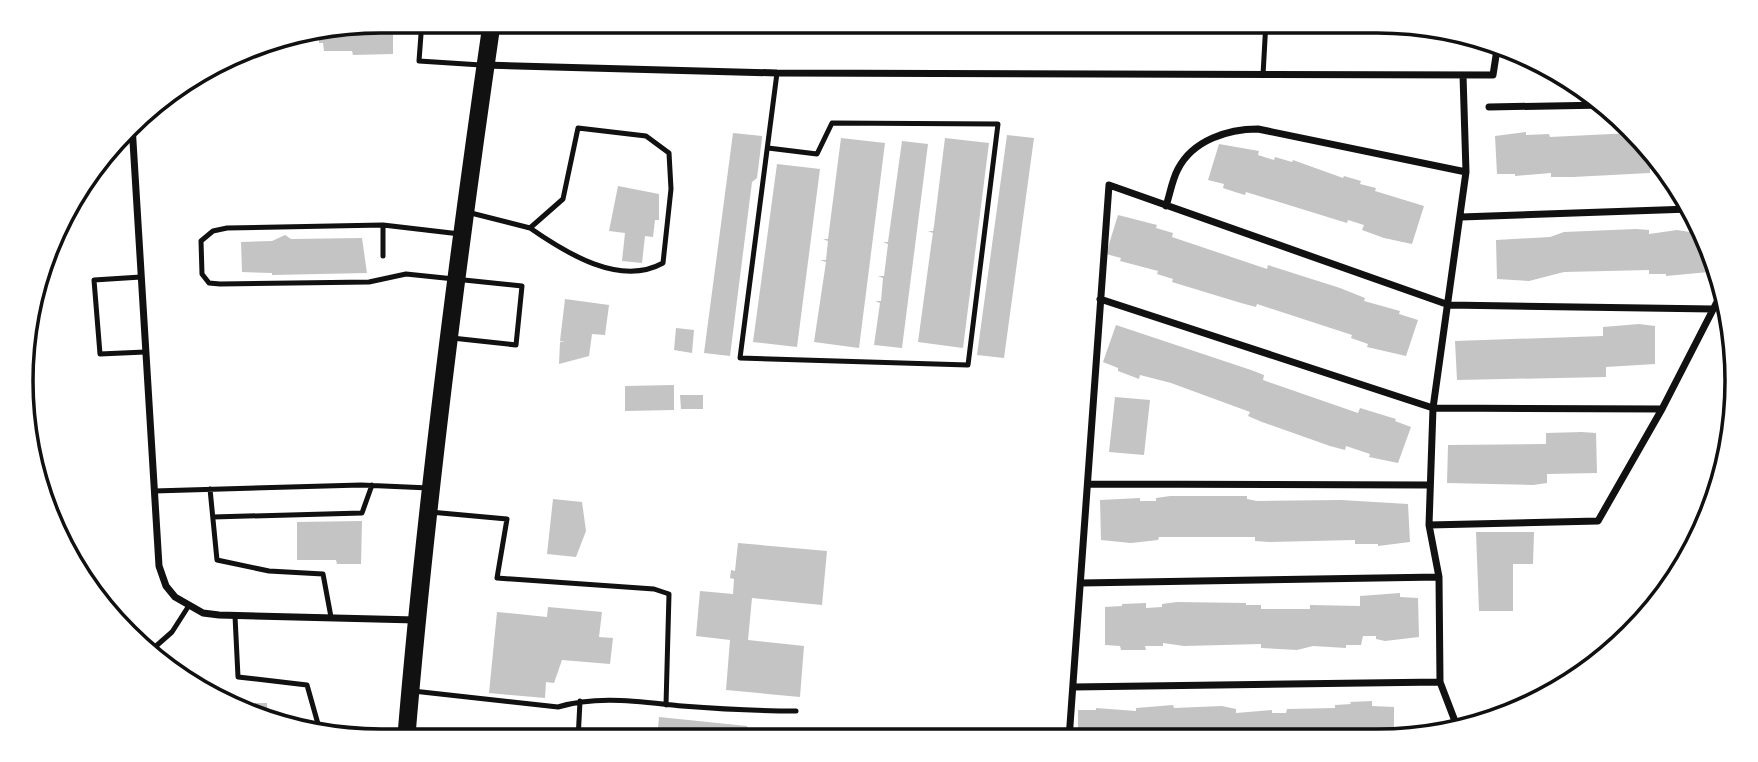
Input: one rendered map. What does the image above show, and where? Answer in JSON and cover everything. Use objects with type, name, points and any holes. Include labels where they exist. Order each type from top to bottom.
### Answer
[{"type":"main road","points":[[407,729],[429,488],[460,234],[490,33]]},
{"type":"street","points":[[484,65],[777,73],[1493,75],[1496,55]]},
{"type":"street","points":[[1454,720],[1440,682],[1438,577],[1429,526],[1429,485],[1433,408],[1466,172],[1463,75]]},
{"type":"street","points":[[1489,107],[1589,105]]},
{"type":"street","points":[[1166,206],[1178,169],[1191,152],[1215,137],[1236,129],[1258,129],[1466,172]]},
{"type":"street","points":[[133,138],[161,576],[175,597],[188,607],[203,613],[416,620]]},
{"type":"street","points":[[1070,729],[1109,185],[1449,305],[1713,309]]},
{"type":"street","points":[[1461,217],[1679,209]]},
{"type":"street","points":[[1100,299],[1433,408],[1662,409]]},
{"type":"street","points":[[1429,526],[1598,520],[1662,409],[1716,304]]},
{"type":"street","points":[[1088,484],[1429,485]]},
{"type":"street","points":[[1081,583],[1438,577]]},
{"type":"street","points":[[1073,687],[1440,682]]},
{"type":"lane","points":[[421,33],[419,61],[484,65]]},
{"type":"lane","points":[[1263,75],[1265,33]]},
{"type":"lane","points":[[768,148],[817,154],[832,123],[998,124],[968,365],[740,358],[777,73]]},
{"type":"lane","points":[[464,212],[530,228],[588,264],[648,272],[663,263],[671,189],[669,153],[646,136],[578,128],[563,199],[530,228]]},
{"type":"lane","points":[[447,337],[516,345],[522,286],[406,274],[369,282],[209,283],[202,274],[201,241],[213,231],[227,228],[383,225],[460,234]]},
{"type":"lane","points":[[383,225],[383,256]]},
{"type":"lane","points":[[141,277],[94,280],[100,354],[145,352]]},
{"type":"lane","points":[[154,491],[372,485],[429,488]]},
{"type":"lane","points":[[213,517],[362,513],[372,485]]},
{"type":"lane","points":[[210,489],[217,560],[269,571],[323,574],[331,617]]},
{"type":"lane","points":[[427,512],[507,519],[498,578],[654,589],[668,594],[666,705]]},
{"type":"lane","points":[[156,646],[172,632],[188,607]]},
{"type":"lane","points":[[235,616],[238,677],[307,685],[318,723]]},
{"type":"lane","points":[[410,690],[558,707],[580,701],[796,711]]},
{"type":"lane","points":[[579,729],[580,701]]},
{"type":"building","points":[[393,33],[393,54],[353,55],[352,51],[324,51],[323,43],[319,43],[319,39],[336,36]]},
{"type":"building","points":[[1526,132],[1526,135],[1549,134],[1550,137],[1621,134],[1653,169],[1650,169],[1650,173],[1573,177],[1551,177],[1551,173],[1515,176],[1497,174],[1495,136]]},
{"type":"building","points":[[733,133],[762,138],[757,178],[752,182],[730,356],[704,353]]},
{"type":"building","points":[[1007,135],[1034,138],[1004,358],[977,355]]},
{"type":"building","points":[[841,138],[885,143],[859,348],[814,342],[826,262],[820,260],[826,260],[828,241],[823,239],[828,239]]},
{"type":"building","points":[[945,138],[989,143],[963,348],[918,342],[933,233],[928,231],[933,231],[934,226]]},
{"type":"building","points":[[902,141],[928,144],[902,348],[874,345],[880,303],[875,301],[881,301],[883,278],[878,276],[884,276],[888,244],[883,242],[888,242]]},
{"type":"building","points":[[1219,144],[1259,151],[1258,155],[1274,160],[1275,157],[1292,162],[1293,160],[1343,178],[1344,176],[1361,181],[1360,184],[1376,188],[1375,191],[1424,206],[1412,244],[1362,230],[1364,225],[1348,220],[1347,223],[1246,192],[1245,195],[1223,188],[1224,184],[1208,180]]},
{"type":"building","points":[[777,164],[820,169],[797,347],[753,342]]},
{"type":"building","points":[[618,186],[659,194],[659,220],[655,220],[653,237],[645,236],[642,263],[622,261],[625,233],[609,231]]},
{"type":"building","points":[[1118,215],[1157,225],[1156,228],[1173,233],[1172,237],[1267,269],[1268,265],[1340,288],[1365,298],[1364,301],[1400,311],[1399,314],[1418,320],[1406,356],[1367,347],[1368,344],[1351,338],[1352,335],[1257,304],[1256,307],[1172,282],[1173,279],[1157,274],[1158,271],[1120,261],[1121,258],[1106,254]]},
{"type":"building","points":[[1636,229],[1649,230],[1649,234],[1677,230],[1691,232],[1707,272],[1666,276],[1649,274],[1649,270],[1564,272],[1529,281],[1497,279],[1496,240],[1550,237],[1564,232]]},
{"type":"building","points":[[285,235],[291,239],[362,238],[367,273],[272,275],[242,272],[241,242],[272,241]]},
{"type":"building","points":[[565,299],[609,305],[605,335],[592,334],[589,356],[559,364],[560,342],[565,342],[560,341]]},
{"type":"building","points":[[1639,324],[1655,326],[1655,364],[1606,367],[1606,377],[1457,380],[1455,341],[1603,336],[1603,327]]},
{"type":"building","points":[[1116,325],[1251,370],[1264,375],[1263,380],[1358,413],[1360,408],[1396,419],[1395,421],[1411,427],[1398,463],[1369,457],[1370,454],[1346,446],[1345,450],[1330,446],[1262,422],[1248,416],[1250,412],[1171,383],[1140,375],[1139,379],[1118,371],[1118,368],[1103,362]]},
{"type":"building","points":[[676,328],[694,330],[692,353],[674,350]]},
{"type":"building","points":[[674,385],[674,410],[625,411],[625,386]]},
{"type":"building","points":[[680,395],[703,395],[703,409],[681,409]]},
{"type":"building","points":[[1115,397],[1150,400],[1144,455],[1109,452]]},
{"type":"building","points":[[1546,433],[1596,433],[1597,473],[1547,474],[1547,483],[1533,485],[1447,483],[1448,445],[1546,444]]},
{"type":"building","points":[[1247,496],[1247,499],[1257,501],[1341,500],[1408,504],[1410,542],[1378,546],[1355,544],[1355,540],[1269,542],[1255,541],[1255,537],[1159,537],[1158,540],[1131,543],[1101,540],[1100,500],[1140,498],[1140,501],[1156,501],[1156,498]]},
{"type":"building","points":[[553,499],[582,502],[586,531],[576,557],[547,554]]},
{"type":"building","points":[[362,521],[361,564],[337,564],[336,560],[297,560],[297,522]]},
{"type":"building","points":[[1476,532],[1534,532],[1533,564],[1513,564],[1513,611],[1479,611]]},
{"type":"building","points":[[738,543],[827,551],[822,605],[752,598],[748,640],[804,646],[800,697],[726,690],[730,640],[696,636],[700,591],[733,594],[734,579],[730,578],[731,570],[735,571]]},
{"type":"building","points":[[1400,593],[1400,597],[1418,598],[1419,637],[1385,641],[1376,639],[1376,636],[1363,636],[1361,645],[1346,645],[1346,648],[1313,646],[1297,650],[1261,648],[1261,644],[1184,646],[1163,643],[1163,646],[1145,646],[1146,650],[1121,650],[1120,646],[1105,645],[1105,607],[1122,604],[1146,603],[1146,608],[1177,602],[1246,603],[1261,605],[1261,609],[1310,609],[1310,605],[1360,606],[1360,596]]},
{"type":"building","points":[[548,607],[602,612],[599,637],[613,638],[610,664],[562,660],[554,683],[546,682],[545,698],[489,693],[497,612],[547,617]]},
{"type":"building","points":[[1372,701],[1372,706],[1394,707],[1394,728],[1078,729],[1078,710],[1096,708],[1136,711],[1136,708],[1173,705],[1174,708],[1222,706],[1236,709],[1236,713],[1272,710],[1272,713],[1286,713],[1287,709],[1335,708],[1335,705],[1351,704],[1350,702]]},
{"type":"building","points":[[251,703],[267,703],[267,709]]},
{"type":"building","points":[[659,717],[747,726],[748,729],[658,729]]}]
